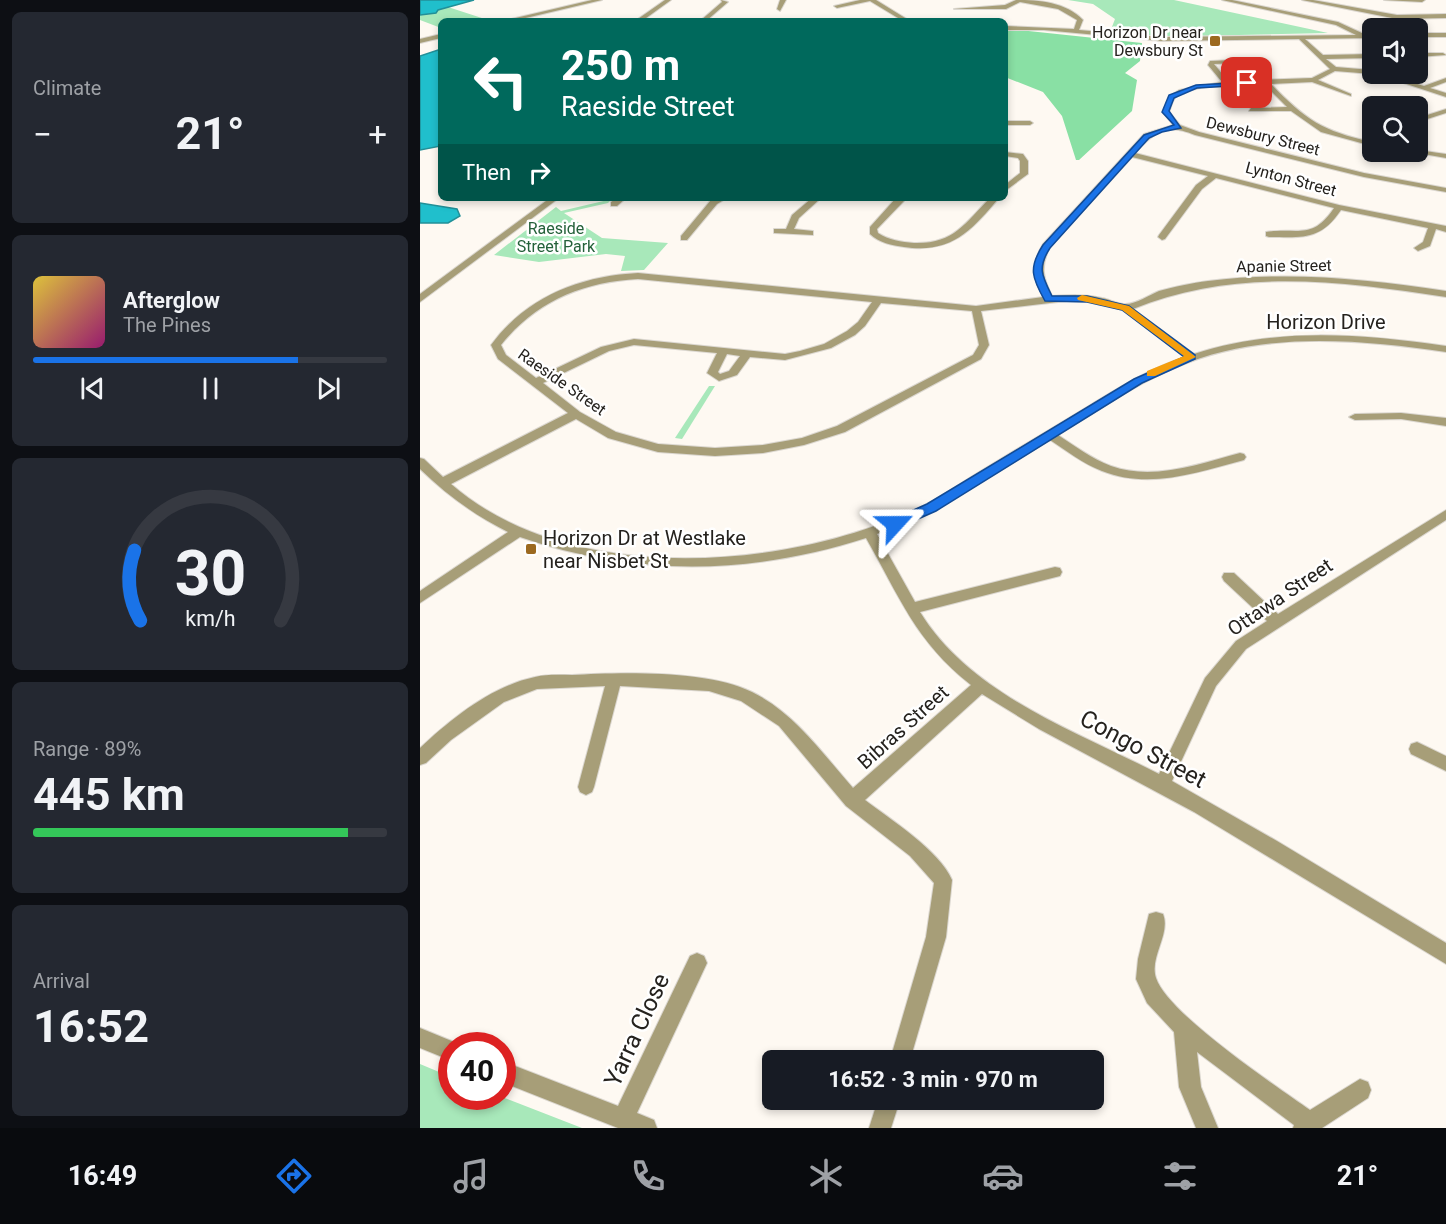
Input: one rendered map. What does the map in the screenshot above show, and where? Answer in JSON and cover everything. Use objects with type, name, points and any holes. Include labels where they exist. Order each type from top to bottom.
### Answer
[{"type":"street","points":[[519,18],[599,0]]},
{"type":"street","points":[[642,18],[668,0]]},
{"type":"street","points":[[707,18],[725,2],[724,0]]},
{"type":"street","points":[[780,9],[783,0]]},
{"type":"street","points":[[837,6],[870,0],[902,18]]},
{"type":"street","points":[[957,9],[1006,7],[1019,0],[1065,9],[1080,20],[1076,31]]},
{"type":"street","points":[[1226,0],[1338,24],[1362,35]]},
{"type":"street","points":[[1305,0],[1397,17],[1446,16]]},
{"type":"street","points":[[1387,0],[1422,0]]},
{"type":"street","points":[[1403,1],[1412,6]]},
{"type":"street","points":[[1421,11],[1431,16]]},
{"type":"street","points":[[1008,28],[1076,31],[1161,39],[1362,36]]},
{"type":"street","points":[[1428,35],[1446,35]]},
{"type":"street","points":[[420,41],[438,37]]},
{"type":"street","points":[[1300,37],[1334,69],[1362,71]]},
{"type":"street","points":[[1428,55],[1443,55]]},
{"type":"street","points":[[1322,57],[1362,56]]},
{"type":"street","points":[[1227,84],[1210,65],[1212,62],[1257,60]]},
{"type":"street","name":"Dewsbury Street","points":[[1334,69],[1314,80],[1196,87],[1172,97],[1166,112],[1178,126],[1353,172],[1446,190]]},
{"type":"street","points":[[1314,80],[1349,95]]},
{"type":"street","points":[[1424,88],[1446,80]]},
{"type":"street","points":[[1267,83],[1308,125],[1320,131],[1362,142]]},
{"type":"street","points":[[1411,84],[1446,95]]},
{"type":"street","points":[[1251,110],[1292,110]]},
{"type":"street","points":[[1428,117],[1446,111]]},
{"type":"street","points":[[1008,123],[1030,123]]},
{"type":"street","points":[[1049,298],[1038,276],[1037,261],[1046,246],[1151,133],[1178,126]]},
{"type":"street","points":[[1008,154],[1020,156],[1024,161],[1024,174],[1008,187]]},
{"type":"street","name":"Lynton Street","points":[[1130,154],[1340,207],[1446,229]]},
{"type":"street","points":[[1428,154],[1446,156]]},
{"type":"street","points":[[1162,237],[1199,187],[1215,175]]},
{"type":"street","points":[[420,298],[551,201]]},
{"type":"street","points":[[614,204],[618,201]]},
{"type":"street","points":[[684,238],[716,201]]},
{"type":"street","points":[[789,232],[795,217],[814,201]]},
{"type":"street","points":[[900,201],[873,229],[874,234],[893,243],[929,246],[950,242],[991,201]]},
{"type":"street","points":[[1269,234],[1321,232],[1328,226],[1340,207]]},
{"type":"street","points":[[1418,248],[1427,244],[1433,226]]},
{"type":"street","points":[[777,231],[810,233]]},
{"type":"street","name":"Raeside Street","points":[[976,309],[984,345],[977,357],[842,429],[804,441],[754,450],[673,450],[621,438],[576,414],[537,382],[501,357],[496,345],[502,336],[547,299],[594,281],[626,276],[976,309],[1049,298],[1075,297],[1126,308],[1191,357]]},
{"type":"street","name":"Apanie Street","points":[[1126,308],[1151,295],[1190,287],[1293,278],[1355,281],[1446,294]]},
{"type":"street","points":[[537,382],[622,344],[648,342],[785,357],[828,346],[856,331],[870,316],[878,300]]},
{"type":"street","name":"Horizon Drive","points":[[420,462],[442,483],[483,514],[518,532],[580,551],[674,561],[766,556],[817,548],[870,533],[931,507],[1151,374],[1191,357],[1243,344],[1308,338],[1373,339],[1446,349]]},
{"type":"street","points":[[723,351],[712,374],[719,378],[733,372],[747,354]]},
{"type":"street","points":[[442,483],[576,414]]},
{"type":"street","points":[[1355,417],[1401,416],[1446,422]]},
{"type":"street","points":[[1051,435],[1095,463],[1127,475],[1166,475],[1240,457]]},
{"type":"street","name":"Ottawa Street","points":[[1162,785],[1210,682],[1241,645],[1446,514]]},
{"type":"street","points":[[420,598],[518,532]]},
{"type":"street","name":"Congo Street","points":[[870,533],[936,645],[981,685],[1093,752],[1162,785],[1274,848],[1446,954]]},
{"type":"street","points":[[913,608],[1055,572]]},
{"type":"street","points":[[1228,577],[1277,622]]},
{"type":"street","points":[[586,787],[614,679]]},
{"type":"street","points":[[420,758],[445,735],[499,698],[536,683],[614,679],[709,685],[746,696],[785,722],[852,800],[916,850],[943,880],[936,938],[903,1050]]},
{"type":"street","name":"Bibras Street","points":[[852,800],[981,685]]},
{"type":"street","points":[[1417,749],[1446,764]]},
{"type":"street","points":[[1156,921],[1146,978],[1157,999],[1184,1027],[1307,1126],[1360,1090]]},
{"type":"street","name":"Yarra Close","points":[[623,1119],[697,963]]},
{"type":"street","points":[[1184,1027],[1190,1087],[1207,1128]]},
{"type":"street","points":[[420,1038],[438,1045]]},
{"type":"street","points":[[516,1077],[646,1128]]},
{"type":"street","points":[[880,1128],[886,1110]]},
{"type":"green space","points":[[1068,0],[1174,0],[1328,33],[1150,37],[1110,32],[1115,19],[1093,4]]},
{"type":"green space","points":[[448,7],[482,18],[438,18],[438,27],[420,20],[420,15],[436,13]]},
{"type":"green space","points":[[1008,31],[1142,43],[1140,61],[1125,73],[1137,80],[1132,111],[1079,160],[1076,160],[1062,116],[1043,92],[1008,78]]},
{"type":"green space","name":"Raeside Street Park","points":[[610,201],[564,213],[602,238],[668,243],[644,270],[621,271],[625,256],[606,254],[539,262],[494,255],[556,207],[561,211]]},
{"type":"green space","points":[[709,386],[715,386],[682,439],[675,438]]},
{"type":"green space","points":[[420,1064],[438,1072],[438,1110],[516,1110],[516,1102],[582,1128],[420,1128]]},
{"type":"water","points":[[420,0],[474,0],[438,10],[436,13],[420,15]]},
{"type":"water","points":[[438,50],[438,147],[420,150],[420,56]]},
{"type":"water","points":[[420,203],[457,209],[460,216],[448,223],[420,223]]},
{"type":"slow traffic","points":[[1082,298],[1100,300],[1126,308],[1191,357],[1151,374]]},
{"type":"place","name":"Horizon Dr near Dewsbury St","points":[[1215,41]]},
{"type":"place","name":"Horizon Dr at Westlake near Nisbet St","points":[[531,549]]},
{"type":"route","points":[[895,524],[931,507],[1138,381],[1191,357],[1126,308],[1100,300],[1075,297],[1049,298],[1038,276],[1037,261],[1046,246],[1147,136],[1178,126],[1166,112],[1167,103],[1172,97],[1181,91],[1211,84],[1247,83]]}]
